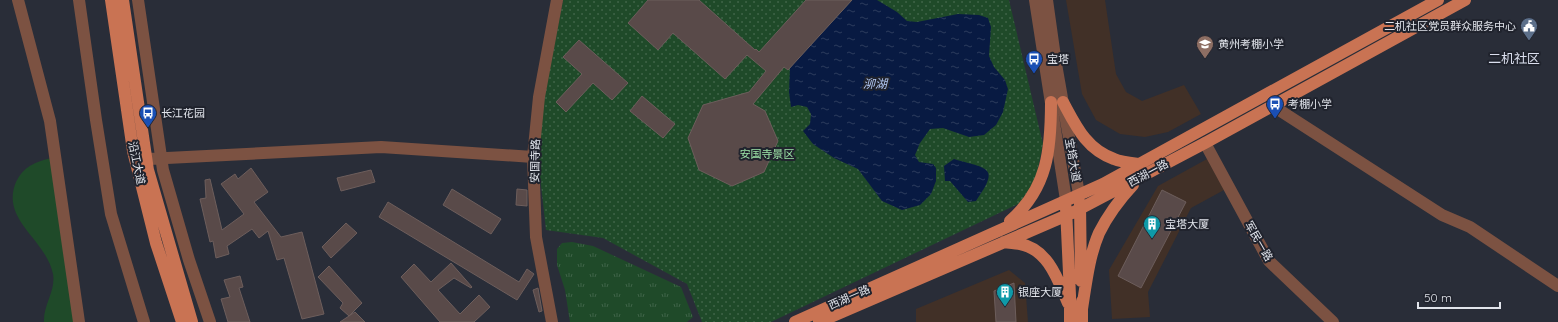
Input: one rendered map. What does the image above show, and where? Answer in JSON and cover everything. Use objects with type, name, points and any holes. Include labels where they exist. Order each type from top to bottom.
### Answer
[{"type":"main road","name":"沿江大道","points":[[111,0],[134,151],[156,243],[182,322]]},
{"type":"main road","name":"沿江大道","points":[[123,0],[148,170],[192,322]]},
{"type":"main road","name":"西湖一路","points":[[819,322],[1080,209],[1205,144],[1465,0]]},
{"type":"main road","name":"西湖一路","points":[[794,322],[1103,184],[1433,1]]},
{"type":"main road","points":[[1057,102],[1094,149],[1114,159],[1139,164]]},
{"type":"main road","points":[[1000,230],[1022,211],[1035,190],[1046,164],[1057,102]]},
{"type":"main road","points":[[1076,309],[1099,234],[1117,202],[1139,178]]},
{"type":"main road","name":"宝塔大道","points":[[1070,322],[1076,309],[1080,209],[1079,194]]},
{"type":"main road","name":"宝塔大道","points":[[1066,200],[1076,309],[1082,322]]},
{"type":"main road","points":[[1002,242],[1021,244],[1039,253],[1055,272],[1076,309]]},
{"type":"street","points":[[18,0],[50,121],[63,202],[79,322]]},
{"type":"street","points":[[79,0],[111,214],[144,322]]},
{"type":"street","points":[[138,0],[161,159],[176,219],[210,322]]},
{"type":"street","name":"安国寺路","points":[[552,322],[536,237],[533,157],[539,97],[557,0]]},
{"type":"street","name":"宝塔大道","points":[[1035,0],[1079,194]]},
{"type":"street","name":"宝塔大道","points":[[1047,0],[1066,200]]},
{"type":"street","points":[[1433,1],[1438,15]]},
{"type":"street","points":[[1274,106],[1442,215],[1470,227],[1558,286]]},
{"type":"street","name":"军民一路","points":[[1205,144],[1269,261],[1333,322]]},
{"type":"street","points":[[146,159],[381,147],[533,157]]},
{"type":"shaded area","points":[[1066,0],[1105,0],[1116,74],[1126,92],[1142,101],[1184,85],[1201,114],[1168,132],[1145,137],[1120,134],[1096,120],[1082,94]]},
{"type":"shaded area","points":[[1207,159],[1224,190],[1191,208],[1148,292],[1150,317],[1112,319],[1109,270],[1158,186]]},
{"type":"shaded area","points":[[1009,270],[1025,283],[1028,322],[916,322],[916,309]]},
{"type":"green space","name":"安国寺景区","points":[[563,0],[1009,0],[1043,144],[1036,178],[1020,203],[771,322],[702,322],[687,284],[603,238],[546,230],[538,158],[544,96]]},
{"type":"green space","points":[[52,158],[75,322],[44,322],[45,310],[53,286],[53,274],[49,262],[19,219],[14,207],[13,195],[16,182],[22,172],[35,163]]},
{"type":"green space","points":[[572,242],[593,246],[681,287],[693,317],[687,322],[570,322],[565,290],[557,265],[557,249],[562,243]]},
{"type":"water","name":"泖湖","points":[[852,0],[877,0],[897,12],[907,21],[917,22],[958,14],[979,15],[988,18],[991,27],[989,56],[994,67],[1005,80],[1008,89],[1003,112],[996,125],[984,135],[969,137],[943,128],[930,129],[920,143],[915,155],[919,162],[933,164],[936,168],[936,181],[931,194],[920,205],[902,210],[882,201],[858,169],[834,158],[813,144],[803,131],[810,124],[811,114],[807,107],[798,105],[791,107],[789,92],[790,67]]},
{"type":"water","points":[[954,159],[982,167],[987,171],[989,175],[988,181],[984,190],[976,201],[968,202],[950,181],[945,181],[944,166]]},
{"type":"building","points":[[648,0],[699,0],[759,52],[806,0],[852,0],[788,70],[784,67],[753,104],[765,111],[778,141],[764,172],[732,186],[699,170],[688,138],[703,105],[749,92],[766,71],[747,55],[725,79],[673,33],[658,50],[628,23]]},
{"type":"building","points":[[579,40],[628,83],[612,100],[593,83],[566,112],[556,102],[582,74],[563,57]]},
{"type":"building","points":[[642,96],[675,124],[663,138],[630,111]]},
{"type":"building","points":[[251,168],[268,192],[254,202],[281,237],[302,232],[324,314],[302,319],[284,258],[277,260],[268,231],[259,238],[252,229],[227,246],[229,254],[216,258],[213,241],[210,242],[200,199],[206,198],[205,180],[210,179],[222,230],[244,214],[221,184],[235,174],[238,179]]},
{"type":"building","points":[[371,170],[375,182],[341,191],[337,178]]},
{"type":"building","points":[[452,189],[501,219],[491,234],[443,205]]},
{"type":"building","points":[[517,189],[527,190],[527,206],[516,205]]},
{"type":"building","name":"宝塔大厦","points":[[1162,190],[1186,202],[1141,288],[1118,276]]},
{"type":"building","points":[[388,202],[519,282],[527,269],[534,274],[517,300],[379,217]]},
{"type":"building","points":[[346,223],[357,233],[331,258],[322,247]]},
{"type":"building","points":[[451,263],[472,287],[471,288],[454,278],[438,290],[460,314],[479,295],[490,307],[474,322],[440,322],[401,277],[414,264],[431,282]]},
{"type":"building","points":[[329,266],[362,303],[349,316],[340,308],[343,303],[318,277]]},
{"type":"building","points":[[240,276],[243,287],[239,288],[250,322],[228,322],[221,299],[230,297],[224,280]]},
{"type":"building","name":"银座大厦","points":[[1014,283],[1016,322],[996,322],[994,291]]},
{"type":"building","points":[[538,288],[542,311],[539,312],[533,290]]},
{"type":"building","points":[[355,312],[365,322],[340,322]]},
{"type":"place","name":"二机社区党员群众服务中心","points":[[1529,41]]},
{"type":"place","name":"黄州考棚小学","points":[[1205,59]]},
{"type":"place","name":"宝塔","points":[[1034,74]]},
{"type":"place","name":"考棚小学","points":[[1275,119]]},
{"type":"place","name":"长江花园","points":[[148,128]]},
{"type":"place","name":"宝塔大厦","points":[[1152,239]]},
{"type":"place","name":"银座大厦","points":[[1005,307]]},
{"type":"district","name":"二机社区","points":[[1514,58]]}]
